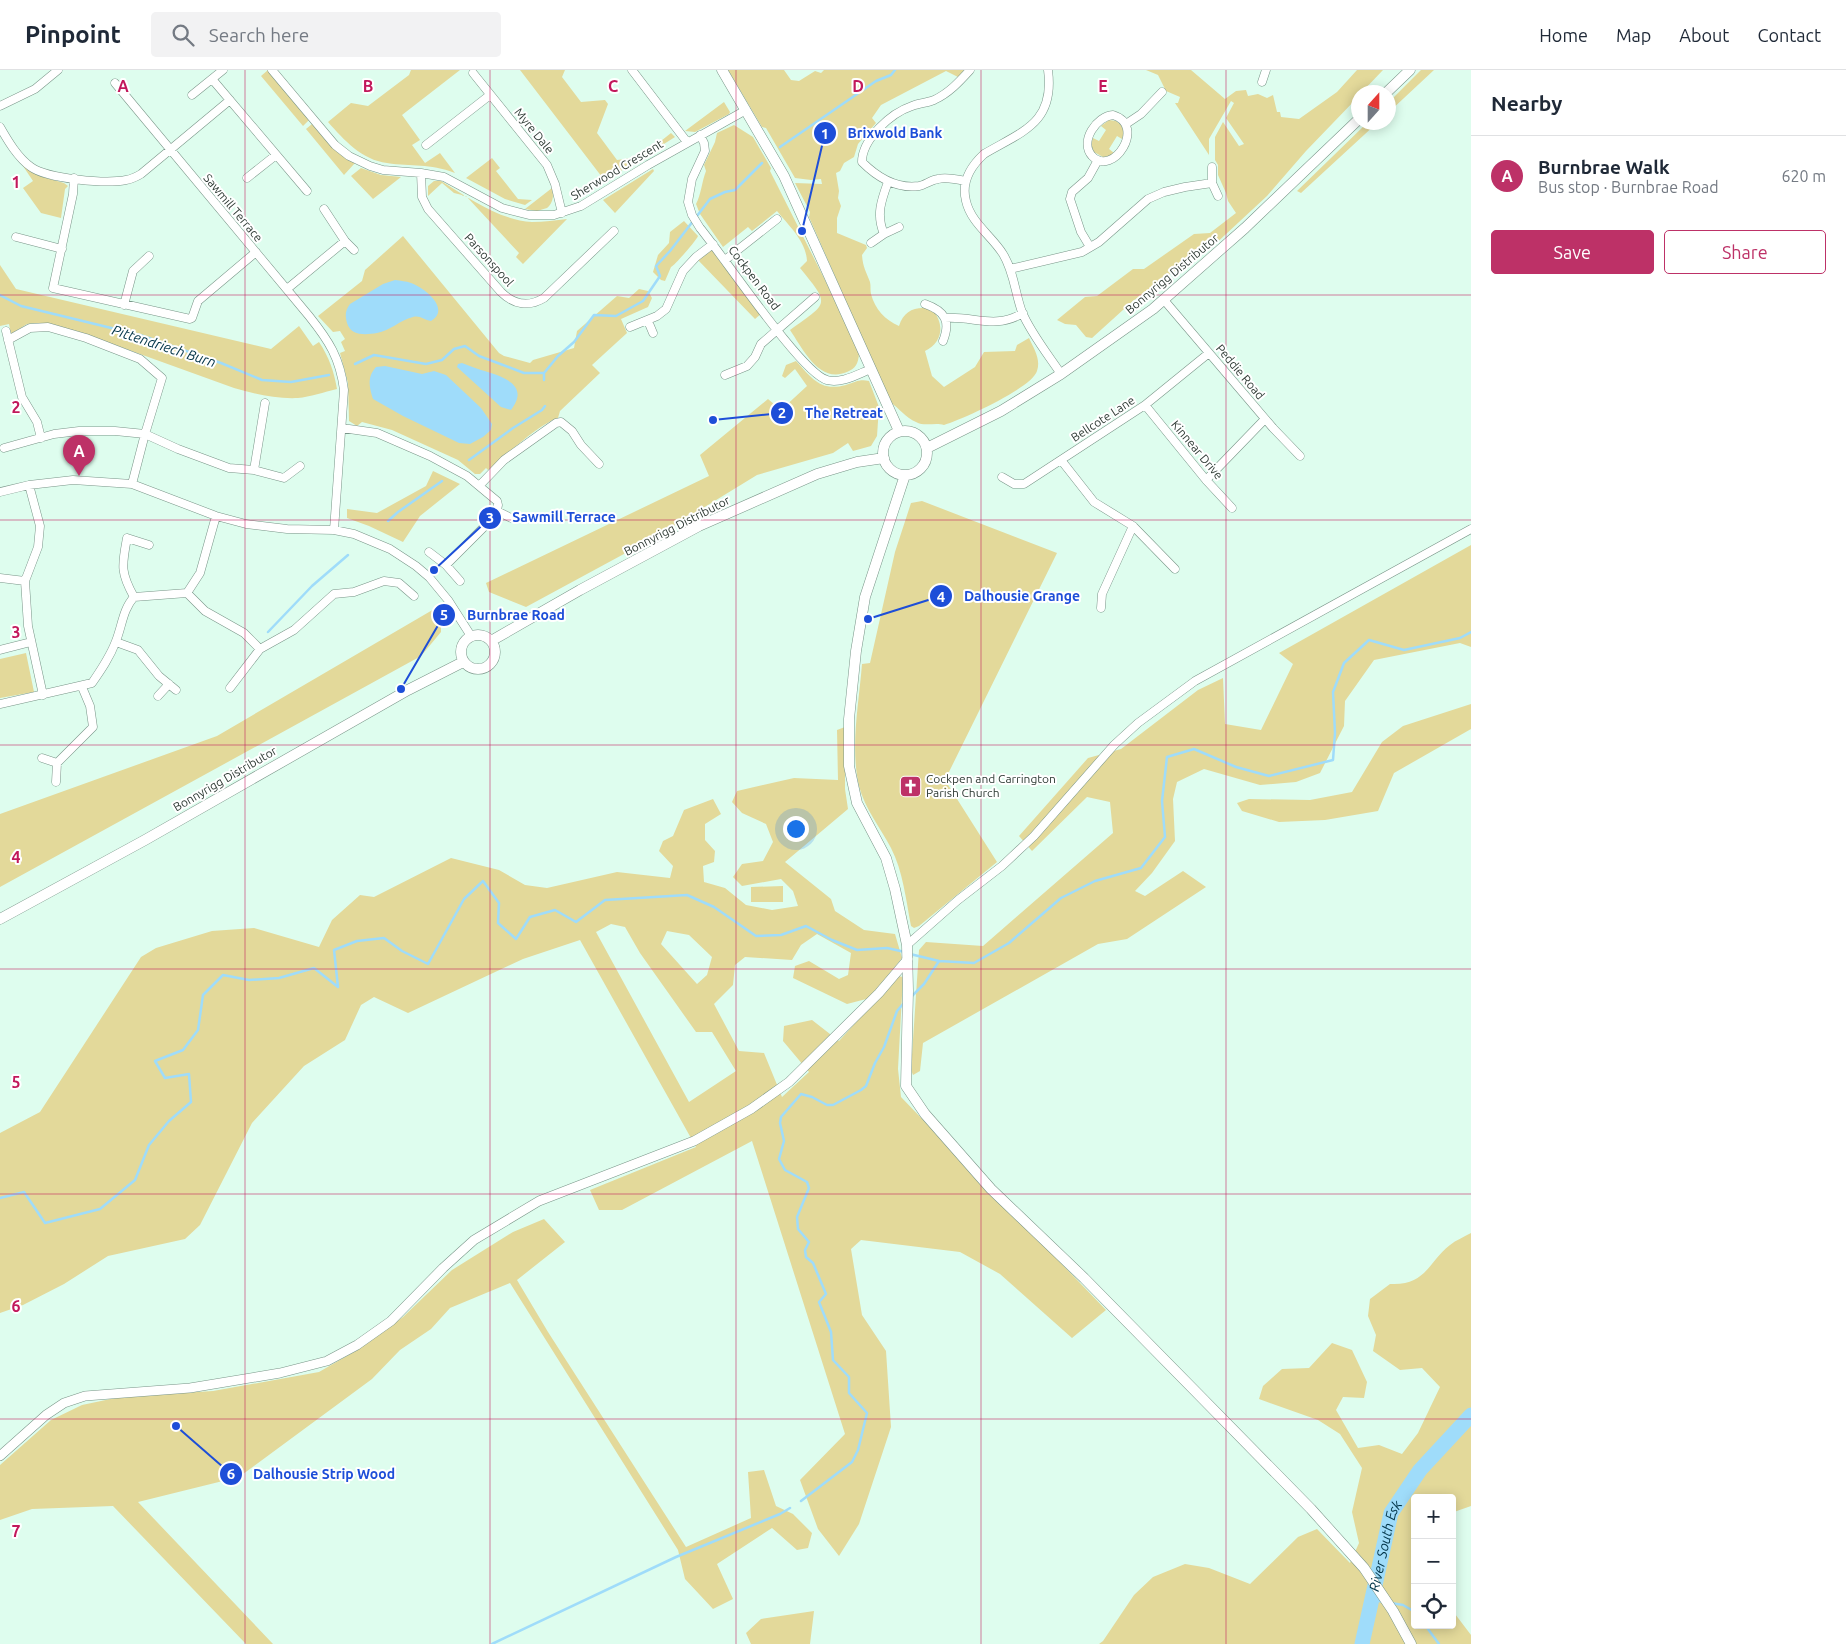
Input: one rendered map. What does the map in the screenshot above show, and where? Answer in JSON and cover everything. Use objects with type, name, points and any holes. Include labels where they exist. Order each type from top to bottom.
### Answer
[{"type":"main road","points":[[722,70],[784,176],[900,431]]},
{"type":"main road","points":[[1394,85],[1410,70]]},
{"type":"main road","name":"Bonnyrigg Distributor","points":[[927,448],[1001,411],[1061,374],[1153,310],[1245,228],[1351,127]]},
{"type":"main road","points":[[900,431],[917,434],[925,442],[927,448],[926,461],[922,467],[911,474],[905,475],[891,470],[884,458],[883,451],[887,440],[893,434],[900,431]]},
{"type":"main road","name":"Bonnyrigg Distributor","points":[[491,641],[580,590],[699,526],[817,474],[857,462],[884,458]]},
{"type":"main road","points":[[905,475],[865,597],[856,651],[850,709],[849,766],[857,803],[886,858],[895,889],[906,945],[908,959],[906,1086],[925,1114],[991,1189],[1084,1278],[1311,1509],[1364,1568],[1393,1611],[1412,1644]]},
{"type":"main road","points":[[479,635],[486,637],[491,641],[495,649],[495,656],[488,666],[483,669],[476,670],[470,668],[463,662],[460,655],[460,648],[471,636],[479,635]]},
{"type":"main road","name":"Bonnyrigg Distributor","points":[[0,918],[145,840],[408,690],[463,662]]},
{"type":"street","points":[[0,106],[36,89],[58,70]]},
{"type":"street","points":[[192,95],[224,70]]},
{"type":"street","name":"Sherwood Crescent","points":[[272,70],[342,151],[360,162],[383,170],[444,177],[491,202],[518,212],[543,216],[562,213],[589,202],[700,134],[746,110]]},
{"type":"street","points":[[632,70],[687,142]]},
{"type":"street","points":[[965,181],[944,178],[916,186],[888,182],[862,162],[862,158],[870,140],[883,123],[910,106],[934,101],[954,87],[970,70]]},
{"type":"street","points":[[1048,70],[1050,83],[1042,113],[1035,123],[984,154],[973,166],[965,181],[965,200],[970,213],[1002,253],[1010,269],[1023,314],[1061,374]]},
{"type":"street","points":[[1262,82],[1266,70]]},
{"type":"street","name":"Myre Dale","points":[[473,73],[547,165],[553,178],[562,213]]},
{"type":"street","points":[[212,79],[307,191]]},
{"type":"street","name":"Sawmill Terrace","points":[[115,83],[324,334],[334,350],[344,390],[334,530]]},
{"type":"street","points":[[1126,124],[1140,114],[1162,92]]},
{"type":"street","points":[[426,145],[490,95]]},
{"type":"street","points":[[0,128],[17,153],[31,167],[51,175],[106,181],[128,180],[140,174],[230,100]]},
{"type":"street","points":[[1113,115],[1122,119],[1126,124],[1127,136],[1118,156],[1108,161],[1098,160],[1090,154],[1087,145],[1089,136],[1097,123],[1104,117],[1113,115]]},
{"type":"street","name":"Cockpen Road","points":[[700,134],[704,143],[704,151],[690,187],[688,202],[692,215],[700,228],[777,330],[815,374],[826,380],[837,382],[871,369]]},
{"type":"street","points":[[247,178],[276,155]]},
{"type":"street","points":[[1090,247],[1077,224],[1070,199],[1072,192],[1088,178],[1098,160]]},
{"type":"street","points":[[1212,167],[1212,183],[1218,196]]},
{"type":"street","name":"Parsonspool","points":[[421,173],[422,197],[428,209],[501,292],[506,297],[520,303],[533,303],[544,298],[614,232]]},
{"type":"street","points":[[74,178],[73,194],[53,288],[190,319],[198,301],[256,252]]},
{"type":"street","points":[[884,234],[879,214],[888,182]]},
{"type":"street","points":[[1010,269],[1082,252],[1148,199],[1185,186],[1212,183]]},
{"type":"street","points":[[324,209],[345,241],[354,250]]},
{"type":"street","points":[[725,260],[777,219]]},
{"type":"street","points":[[871,243],[899,227]]},
{"type":"street","points":[[16,237],[62,249]]},
{"type":"street","points":[[287,289],[345,241]]},
{"type":"street","points":[[630,327],[648,321],[666,309],[683,271],[696,256],[713,244]]},
{"type":"street","points":[[124,305],[133,271],[149,256]]},
{"type":"street","points":[[725,375],[747,366],[755,357],[761,344],[815,297]]},
{"type":"street","name":"Peddie Road","points":[[1164,300],[1265,419],[1300,456]]},
{"type":"street","points":[[926,304],[942,312],[945,318],[946,334],[943,341]]},
{"type":"street","points":[[945,318],[961,317],[987,322],[1000,322],[1023,314]]},
{"type":"street","points":[[648,321],[652,332]]},
{"type":"street","points":[[8,340],[30,328],[48,328],[86,338],[140,359],[162,378],[132,484]]},
{"type":"street","points":[[6,331],[22,397],[37,422],[41,438]]},
{"type":"street","name":"Bellcote Lane","points":[[1002,477],[1014,484],[1024,484],[1145,405],[1209,353]]},
{"type":"street","points":[[254,470],[265,403]]},
{"type":"street","name":"Kinnear Drive","points":[[1145,405],[1206,480],[1232,508]]},
{"type":"street","points":[[1206,480],[1265,419]]},
{"type":"street","points":[[480,485],[504,460],[556,423],[561,422],[568,426],[581,445],[599,464]]},
{"type":"street","points":[[342,428],[387,436],[445,464],[480,485],[497,501],[496,515],[446,565]]},
{"type":"street","points":[[4,448],[54,434],[80,431],[115,431],[145,434],[178,449],[229,468],[254,470],[284,478],[300,466]]},
{"type":"street","points":[[1061,460],[1094,502],[1133,526],[1175,569]]},
{"type":"street","points":[[0,492],[29,485],[73,480],[132,484],[216,516],[246,524],[287,529],[334,530],[354,534],[390,549],[416,566],[439,588],[471,636]]},
{"type":"street","points":[[29,485],[40,526],[38,547],[25,582],[31,642],[43,695]]},
{"type":"street","points":[[497,511],[511,518]]},
{"type":"street","points":[[187,593],[200,573],[216,516]]},
{"type":"street","points":[[1101,608],[1102,594],[1133,526]]},
{"type":"street","points":[[906,945],[958,900],[1002,866],[1034,836],[1114,745],[1159,707],[1195,681],[1471,529]]},
{"type":"street","points":[[134,597],[125,580],[122,566],[127,538],[149,545]]},
{"type":"street","points":[[429,552],[446,565],[460,581]]},
{"type":"street","points":[[0,578],[25,582]]},
{"type":"street","points":[[230,688],[260,650],[294,630],[334,594],[354,592],[384,581],[399,583],[414,596]]},
{"type":"street","points":[[0,704],[82,687],[92,683],[116,642],[127,604],[134,597],[187,593],[206,611],[244,632],[260,650]]},
{"type":"street","points":[[0,650],[31,642]]},
{"type":"street","points":[[116,642],[138,650],[159,676],[176,690]]},
{"type":"street","points":[[158,696],[169,684]]},
{"type":"street","points":[[56,782],[57,763],[93,727],[90,706],[82,687]]},
{"type":"street","points":[[42,758],[57,763]]},
{"type":"street","points":[[0,1456],[46,1415],[64,1403],[86,1396],[190,1388],[280,1373],[327,1361],[357,1345],[391,1322],[443,1268],[474,1240],[539,1201],[694,1141],[751,1109],[789,1082],[879,993],[908,959]]},
{"type":"shaded area","points":[[268,70],[309,120],[303,126],[261,76]]},
{"type":"shaded area","points":[[411,70],[460,70],[402,115],[420,140],[412,145],[425,163],[440,153],[455,173],[429,166],[387,163],[369,158],[347,142],[328,122],[351,103],[368,106],[409,75]]},
{"type":"shaded area","points":[[520,70],[565,70],[562,77],[581,102],[605,100],[608,104],[597,133],[617,160],[641,157],[671,133],[675,137],[605,181]]},
{"type":"shaded area","points":[[728,70],[784,70],[791,80],[799,81],[815,71],[821,73],[824,70],[964,70],[958,77],[946,71],[881,105],[872,118],[876,123],[858,144],[854,157],[844,163],[840,171],[836,173],[839,191],[838,198],[841,206],[837,218],[837,233],[866,245],[867,248],[862,255],[870,282],[871,294],[878,309],[889,321],[899,326],[904,316],[911,310],[921,308],[932,309],[939,321],[939,338],[936,343],[925,351],[932,376],[944,387],[975,367],[984,352],[1015,351],[1017,345],[1029,338],[1038,362],[1037,371],[1032,378],[1023,386],[996,402],[944,425],[916,422],[890,402],[809,217],[810,212],[795,183],[822,184],[821,179],[795,178],[766,128],[762,127]]},
{"type":"shaded area","points":[[1146,70],[1191,70],[1225,99],[1236,91],[1246,90],[1248,96],[1258,94],[1267,98],[1273,95],[1277,112],[1280,112],[1281,117],[1299,119],[1337,92],[1357,70],[1383,70],[1369,85],[1351,85],[1351,104],[1306,151],[1267,196],[1211,248],[1169,275],[1159,285],[1134,300],[1092,338],[1086,337],[1076,325],[1065,324],[1057,320],[1085,297],[1097,296],[1133,269],[1144,269],[1194,234],[1210,233],[1236,213],[1228,201],[1218,175],[1218,165],[1215,160],[1215,137],[1223,122],[1239,146],[1244,144],[1226,118],[1234,103],[1231,101],[1209,139],[1209,155],[1175,103],[1178,103],[1180,97],[1166,91],[1158,75]]},
{"type":"shaded area","points":[[1421,70],[1434,70],[1396,105],[1396,95]]},
{"type":"shaded area","points":[[724,102],[730,112],[729,114],[695,132],[685,131]]},
{"type":"shaded area","points":[[1109,120],[1116,121],[1121,125],[1124,132],[1122,139],[1117,136],[1109,149],[1114,153],[1103,157],[1094,152],[1091,145],[1093,138],[1099,141],[1106,130],[1101,126]]},
{"type":"shaded area","points":[[312,124],[335,150],[355,163],[344,175],[306,129]]},
{"type":"shaded area","points":[[734,125],[753,137],[771,168],[770,171],[827,284],[859,354],[856,365],[847,372],[828,373],[820,369],[806,355],[790,330],[812,314],[821,303],[817,290],[800,268],[807,261],[804,247],[777,211],[752,231],[748,227],[723,247],[700,214],[696,204],[706,171],[704,165],[715,142],[717,133]]},
{"type":"shaded area","points":[[1360,130],[1369,130],[1301,193],[1297,191]]},
{"type":"shaded area","points":[[492,158],[500,168],[496,171],[518,199],[532,200],[525,205],[505,199],[466,178]]},
{"type":"shaded area","points":[[21,163],[40,176],[68,186],[65,189],[61,218],[41,213],[23,188],[33,181]]},
{"type":"shaded area","points":[[361,168],[381,175],[401,177],[373,199],[351,176]]},
{"type":"shaded area","points":[[653,169],[654,171],[615,213],[603,200]]},
{"type":"shaded area","points":[[434,181],[441,181],[465,196],[454,193],[442,183],[428,196],[428,186]]},
{"type":"shaded area","points":[[552,188],[551,204],[547,208],[537,211],[525,209]]},
{"type":"shaded area","points":[[467,197],[496,213],[520,220],[536,222],[567,219],[523,264],[516,257],[519,253]]},
{"type":"shaded area","points":[[684,221],[698,236],[694,243],[671,267],[665,281],[661,280],[653,272],[658,255],[669,243],[670,232]]},
{"type":"shaded area","points":[[403,236],[499,353],[530,363],[533,360],[574,348],[577,331],[617,296],[629,298],[639,289],[648,291],[652,298],[648,307],[621,319],[627,333],[592,365],[600,373],[560,411],[558,418],[532,433],[488,470],[486,468],[480,474],[475,474],[458,460],[392,430],[362,422],[357,426],[349,421],[348,383],[340,353],[345,351],[341,342],[345,339],[340,331],[333,332],[318,316],[362,281],[365,270]]},
{"type":"shaded area","points":[[714,249],[762,313],[755,319],[697,259]]},
{"type":"shaded area","points":[[0,265],[16,289],[271,349],[299,326],[313,346],[319,342],[323,348],[331,364],[337,389],[298,398],[266,396],[234,388],[79,332],[54,325],[27,324],[11,334],[9,324],[0,326]]},
{"type":"shaded area","points":[[796,361],[817,382],[829,387],[869,381],[879,407],[877,436],[871,446],[853,451],[848,443],[833,453],[757,475],[659,535],[526,607],[489,592],[486,583],[709,476],[700,455],[768,399],[781,410],[807,386],[795,369],[785,378],[782,376],[786,365]]},
{"type":"shaded area","points":[[433,471],[460,484],[420,516],[403,542],[347,518],[347,509],[377,513],[426,486]]},
{"type":"shaded area","points":[[922,501],[1057,553],[945,780],[997,862],[919,926],[914,928],[911,926],[904,886],[895,857],[869,810],[859,786],[856,771],[855,741],[862,664],[870,663],[895,552],[911,503]]},
{"type":"shaded area","points":[[1471,545],[1471,647],[1460,643],[1374,660],[1345,701],[1344,726],[1320,773],[1296,782],[1260,785],[1204,769],[1177,782],[1173,799],[1175,841],[1152,873],[1135,891],[1145,896],[1183,871],[1206,887],[1127,939],[1098,944],[923,1043],[920,1071],[913,1075],[911,1070],[919,950],[926,942],[983,946],[1113,833],[1110,802],[1087,797],[1032,851],[1019,836],[1088,758],[1121,749],[1198,690],[1223,678],[1225,724],[1261,730],[1293,664],[1279,653]]},
{"type":"shaded area","points":[[441,605],[441,632],[421,656],[0,887],[0,814],[217,736]]},
{"type":"shaded area","points":[[26,653],[34,692],[0,698],[0,659]]},
{"type":"shaded area","points":[[1471,704],[1471,729],[1394,773],[1378,811],[1325,820],[1279,822],[1242,811],[1237,803],[1249,799],[1310,800],[1352,792],[1382,742],[1403,726]]},
{"type":"shaded area","points":[[845,727],[845,789],[848,809],[785,862],[831,899],[835,911],[864,930],[895,934],[902,958],[870,998],[847,1004],[793,978],[795,966],[809,961],[839,979],[848,975],[851,953],[817,934],[801,945],[792,960],[745,957],[735,965],[733,985],[714,1004],[739,1051],[764,1053],[782,1097],[809,1072],[783,1041],[784,1026],[812,1020],[839,1041],[898,976],[903,977],[898,1069],[901,1097],[1106,1310],[1072,1338],[1000,1274],[960,1252],[861,1240],[851,1249],[862,1315],[886,1351],[891,1427],[859,1524],[839,1556],[818,1529],[800,1480],[845,1434],[752,1141],[622,1210],[599,1210],[590,1190],[696,1147],[580,940],[523,959],[408,1013],[374,997],[361,1005],[345,1040],[304,1066],[252,1123],[200,1225],[185,1239],[108,1256],[64,1284],[23,1305],[0,1313],[0,1133],[40,1112],[141,957],[156,948],[212,931],[254,928],[319,947],[332,920],[360,895],[374,897],[451,858],[499,870],[525,885],[547,888],[617,872],[670,878],[673,866],[659,851],[663,841],[673,836],[684,810],[713,799],[721,814],[705,824],[705,840],[715,851],[714,862],[703,866],[704,882],[725,888],[746,905],[772,910],[798,906],[793,891],[781,879],[742,886],[733,877],[742,864],[763,861],[773,842],[766,824],[742,813],[732,802],[737,791],[794,778],[838,780],[837,730]],"holes":[[[611,924],[625,927],[640,953],[696,1032],[712,1032],[736,1071],[689,1102],[596,932]],[[667,931],[689,935],[712,957],[707,975],[697,984],[661,944]]]},
{"type":"shaded area","points":[[783,886],[783,902],[751,902],[751,887]]},
{"type":"shaded area","points":[[544,1219],[565,1242],[517,1280],[548,1332],[686,1547],[751,1518],[748,1472],[764,1470],[776,1506],[793,1514],[812,1533],[808,1548],[797,1550],[772,1528],[717,1564],[733,1599],[713,1609],[685,1579],[678,1550],[510,1283],[450,1308],[431,1329],[400,1350],[372,1379],[239,1477],[138,1502],[273,1644],[246,1644],[113,1506],[32,1509],[0,1520],[0,1465],[51,1420],[82,1405],[120,1397],[213,1391],[319,1372],[359,1349],[403,1317],[452,1270],[513,1232]]},
{"type":"shaded area","points":[[1471,1233],[1471,1506],[1456,1511],[1456,1494],[1411,1494],[1411,1629],[1456,1629],[1456,1615],[1471,1635],[1471,1644],[1099,1644],[1103,1641],[1134,1595],[1153,1577],[1185,1564],[1209,1568],[1250,1584],[1298,1537],[1317,1529],[1350,1563],[1359,1543],[1352,1512],[1362,1468],[1340,1434],[1318,1420],[1259,1399],[1263,1386],[1282,1369],[1309,1368],[1332,1343],[1352,1350],[1367,1382],[1364,1398],[1343,1397],[1336,1410],[1358,1448],[1379,1445],[1402,1454],[1418,1433],[1440,1387],[1422,1368],[1400,1370],[1373,1351],[1376,1335],[1368,1316],[1370,1299],[1390,1284],[1402,1284],[1419,1277],[1457,1240]]},
{"type":"shaded area","points":[[814,1611],[810,1644],[751,1644],[746,1633],[761,1619]]},
{"type":"water","points":[[395,280],[411,283],[429,294],[437,305],[438,311],[436,316],[431,321],[413,317],[377,333],[359,334],[352,330],[347,323],[346,315],[350,304],[383,284]]},
{"type":"water","points":[[462,363],[505,378],[511,382],[518,394],[511,410],[501,407],[457,367],[458,364]]},
{"type":"water","points":[[385,366],[422,374],[434,371],[446,375],[481,408],[492,424],[491,430],[470,444],[459,443],[373,399],[370,386],[371,375],[376,367]]},
{"type":"waterway","name":"Pittendriech Burn","points":[[780,147],[876,81],[891,75],[895,70]]},
{"type":"waterway","name":"Pittendriech Burn","points":[[355,364],[374,355],[426,364],[442,360],[454,349],[465,346],[479,356],[524,373],[544,373],[558,356],[574,342],[594,315],[616,316],[643,301],[660,276],[656,266],[710,199],[725,192],[735,190],[762,163]]},
{"type":"waterway","name":"Pittendriech Burn","points":[[0,295],[21,306],[140,335],[221,363],[262,380],[291,382],[329,375]]},
{"type":"waterway","name":"Pittendriech Burn","points":[[544,373],[544,380]]},
{"type":"waterway","points":[[469,460],[513,428],[542,410],[545,406]]},
{"type":"waterway","points":[[388,521],[442,481]]},
{"type":"waterway","points":[[268,632],[312,586],[348,555]]},
{"type":"waterway","points":[[910,954],[939,961],[974,963],[1009,943],[1061,898],[1095,881],[1141,868],[1165,837],[1162,801],[1167,757],[1194,749],[1236,767],[1269,776],[1333,760],[1335,733],[1333,692],[1344,663],[1369,640],[1404,650],[1460,638],[1471,632]]},
{"type":"waterway","points":[[0,1198],[24,1192],[45,1223],[100,1209],[135,1180],[149,1145],[169,1121],[191,1102],[189,1074],[165,1078],[155,1061],[183,1050],[198,1030],[203,995],[223,975],[249,980],[279,978],[314,968],[338,987],[334,950],[357,941],[384,938],[402,951],[428,964],[464,899],[483,881],[499,903],[498,923],[516,939],[530,917],[555,910],[576,922],[605,900],[687,895],[714,907],[756,936],[781,935],[806,926],[832,940],[857,950],[887,948],[905,952]]},
{"type":"waterway","points":[[911,997],[924,984],[939,961]]},
{"type":"waterway","points":[[801,1501],[852,1462],[858,1450],[867,1413],[849,1393],[849,1377],[833,1360],[831,1332],[819,1302],[826,1294],[813,1263],[806,1257],[805,1250],[809,1242],[798,1229],[797,1217],[809,1188],[807,1182],[785,1170],[779,1159],[784,1141],[780,1123],[781,1117],[801,1094],[812,1097],[827,1105],[833,1105],[866,1086],[884,1047],[897,1011],[903,1004]]},
{"type":"waterway","name":"River South Esk","points":[[1362,1644],[1391,1513],[1420,1470],[1471,1415]]},
{"type":"waterway","points":[[492,1644],[676,1557],[780,1514],[790,1508]]},
{"type":"waterway","points":[[1372,1599],[1383,1602]]},
{"type":"waterway","points":[[1391,1603],[1403,1605],[1411,1610]]},
{"type":"waterway","points":[[1428,1629],[1439,1644]]},
{"type":"place","name":"Brixwold Bank","points":[[802,231]]},
{"type":"place","name":"The Retreat","points":[[713,420]]},
{"type":"place","name":"Burnbrae Walk","points":[[79,476]]},
{"type":"place","name":"Sawmill Terrace","points":[[434,570]]},
{"type":"place","name":"Dalhousie Grange","points":[[868,619]]},
{"type":"place","name":"Burnbrae Road","points":[[401,689]]},
{"type":"place","name":"Cockpen and Carrington Parish Church","points":[[910,786]]},
{"type":"place","name":"Dalhousie Strip Wood","points":[[176,1426]]}]
